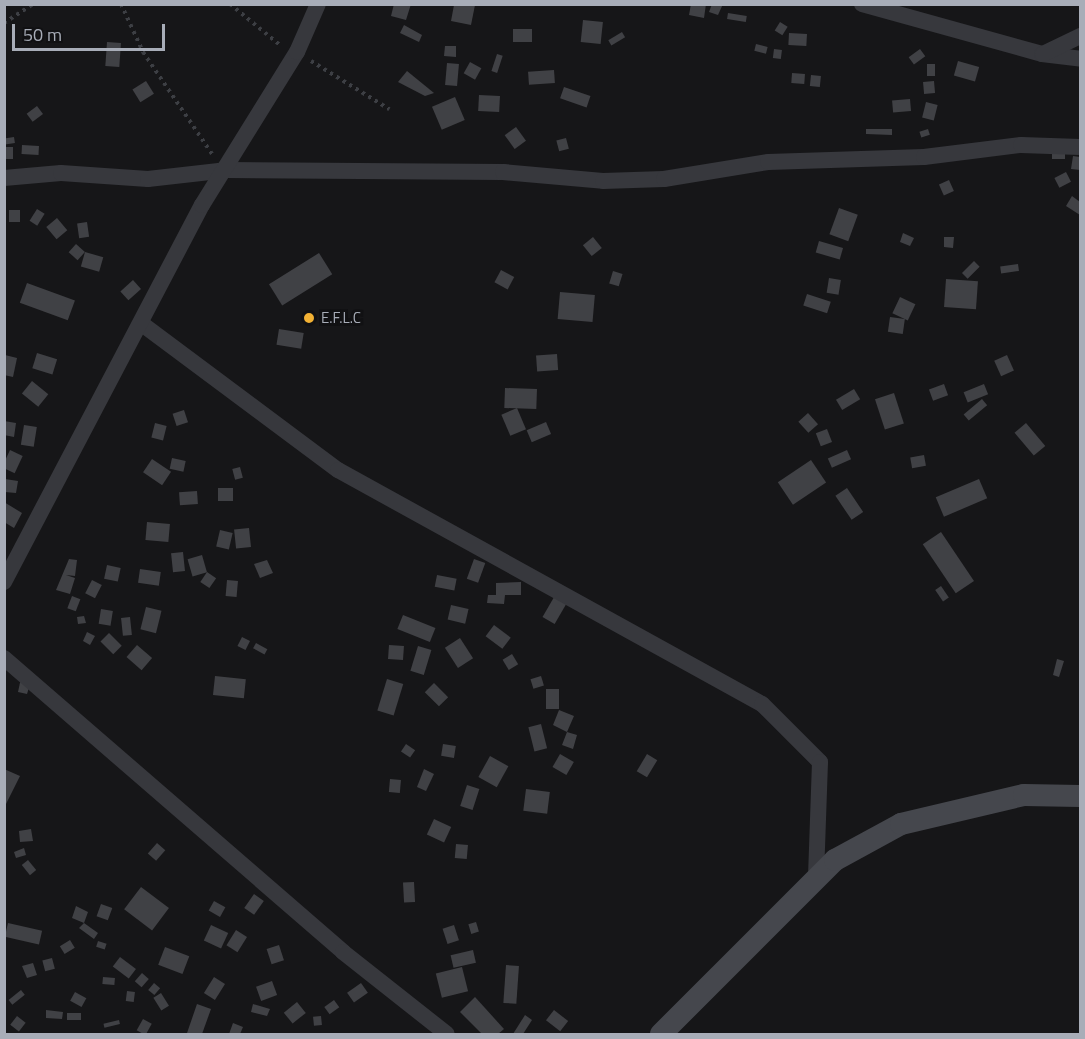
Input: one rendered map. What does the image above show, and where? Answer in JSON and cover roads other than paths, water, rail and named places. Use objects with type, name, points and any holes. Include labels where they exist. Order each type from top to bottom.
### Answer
[{"type":"main road","points":[[661,1035],[835,860],[901,824],[1024,795],[1080,796]]},
{"type":"street","points":[[4,582],[142,324],[202,205],[226,170],[297,52],[318,4]]},
{"type":"street","points":[[862,4],[1042,54],[1080,58]]},
{"type":"street","points":[[1042,54],[1080,36]]},
{"type":"street","points":[[4,178],[61,172],[148,179],[226,170],[503,172],[603,181],[664,179],[768,162],[913,157],[1021,145],[1080,147]]},
{"type":"street","points":[[142,324],[338,470],[762,704],[820,762],[816,879]]},
{"type":"street","points":[[4,658],[343,952],[447,1035]]},
{"type":"place","name":"E.F.L.C","points":[[309,318]]}]
